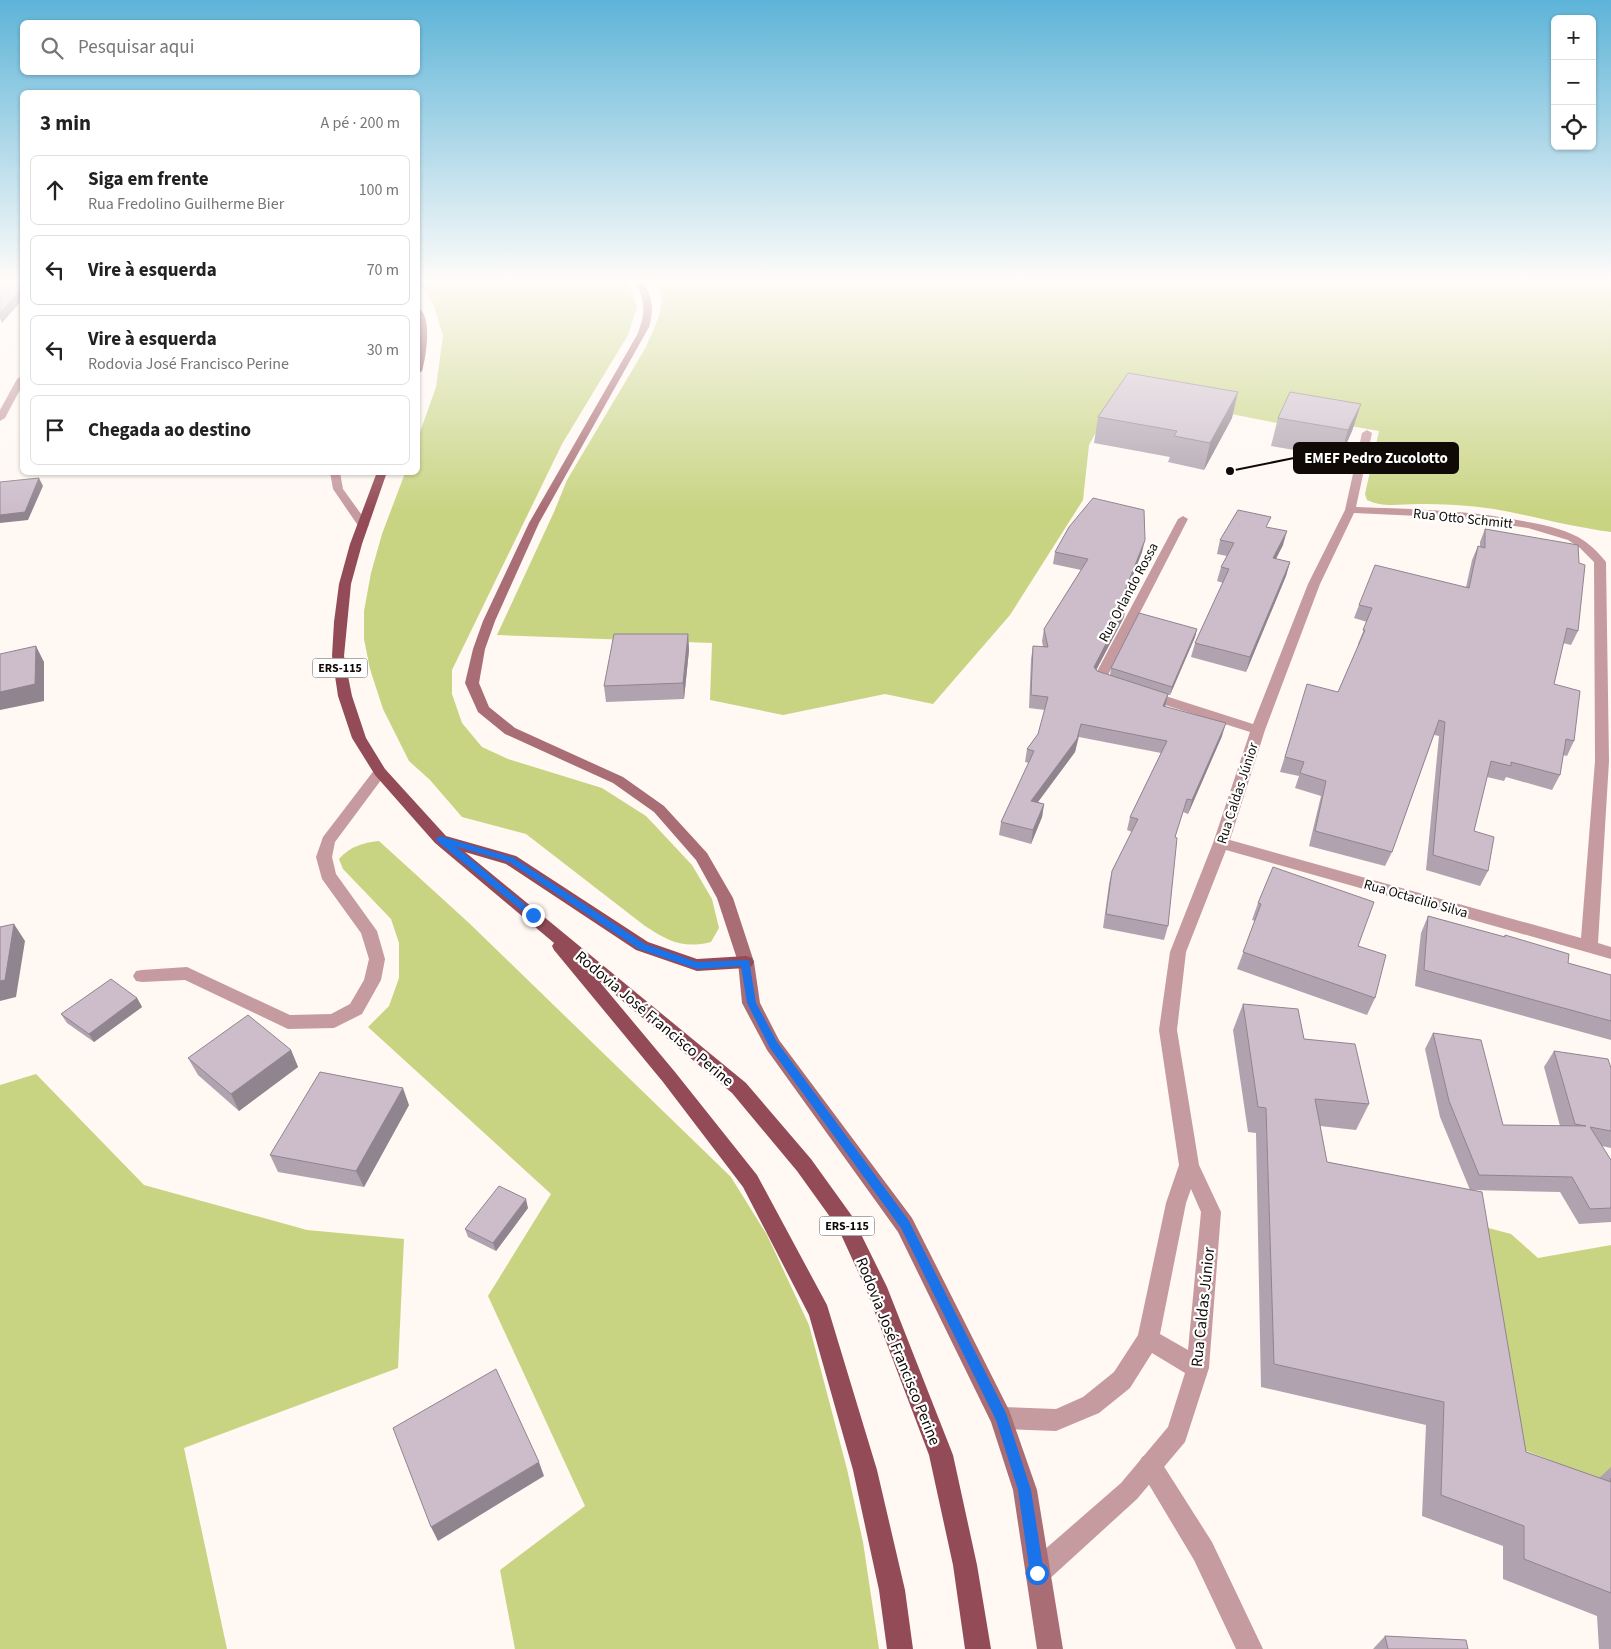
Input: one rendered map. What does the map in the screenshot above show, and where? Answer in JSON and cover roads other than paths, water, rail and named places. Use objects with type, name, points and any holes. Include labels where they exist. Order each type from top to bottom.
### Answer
[{"type":"main road","points":[[629,356],[534,523],[489,622],[479,649],[472,683],[483,709],[510,731],[618,780],[659,808],[702,857],[725,898],[746,962],[752,1003],[773,1045],[905,1225],[1001,1418],[1025,1490],[1050,1649]]},
{"type":"main road","name":"Rodovia José Francisco Perine","points":[[381,475],[345,584],[338,656],[345,696],[359,738],[380,772],[440,839],[739,1088],[804,1165],[845,1222],[876,1287],[941,1455],[965,1565],[978,1649]]},
{"type":"main road","points":[[440,839],[512,860],[642,946],[697,965],[746,962]]},
{"type":"main road","name":"Rodovia José Francisco Perine","points":[[533,915],[669,1077],[750,1181],[819,1312],[865,1470],[892,1590],[900,1649]]},
{"type":"street","points":[[0,418],[20,383]]},
{"type":"street","name":"Rua Caldas Júnior","points":[[1037,1573],[1129,1491],[1177,1434],[1198,1368],[1211,1212],[1189,1165],[1168,1030],[1178,952],[1221,842],[1258,730],[1314,584],[1350,510],[1367,433]]},
{"type":"street","points":[[336,475],[338,489],[363,525]]},
{"type":"street","name":"Rua Otto Schmitt","points":[[1350,510],[1434,513],[1496,518],[1548,529],[1571,537],[1588,548],[1600,562],[1602,761],[1589,947]]},
{"type":"street","name":"Rua Orlando Rossa","points":[[1183,519],[1100,679],[1258,730]]},
{"type":"street","points":[[142,976],[187,973],[288,1022],[334,1022],[356,1009],[372,980],[377,959],[369,931],[328,875],[324,857],[328,841],[380,772]]},
{"type":"street","name":"Rua Octacilio Silva","points":[[1221,842],[1611,953]]},
{"type":"street","name":"Rua Caldas Júnior","points":[[1001,1418],[1056,1420],[1091,1405],[1122,1380],[1148,1339],[1176,1203],[1189,1165]]},
{"type":"street","points":[[1148,1339],[1198,1368]]},
{"type":"street","points":[[1150,1465],[1203,1550],[1250,1649]]},
{"type":"place","name":"EMEF Pedro Zucolotto","points":[[1230,471]]}]
